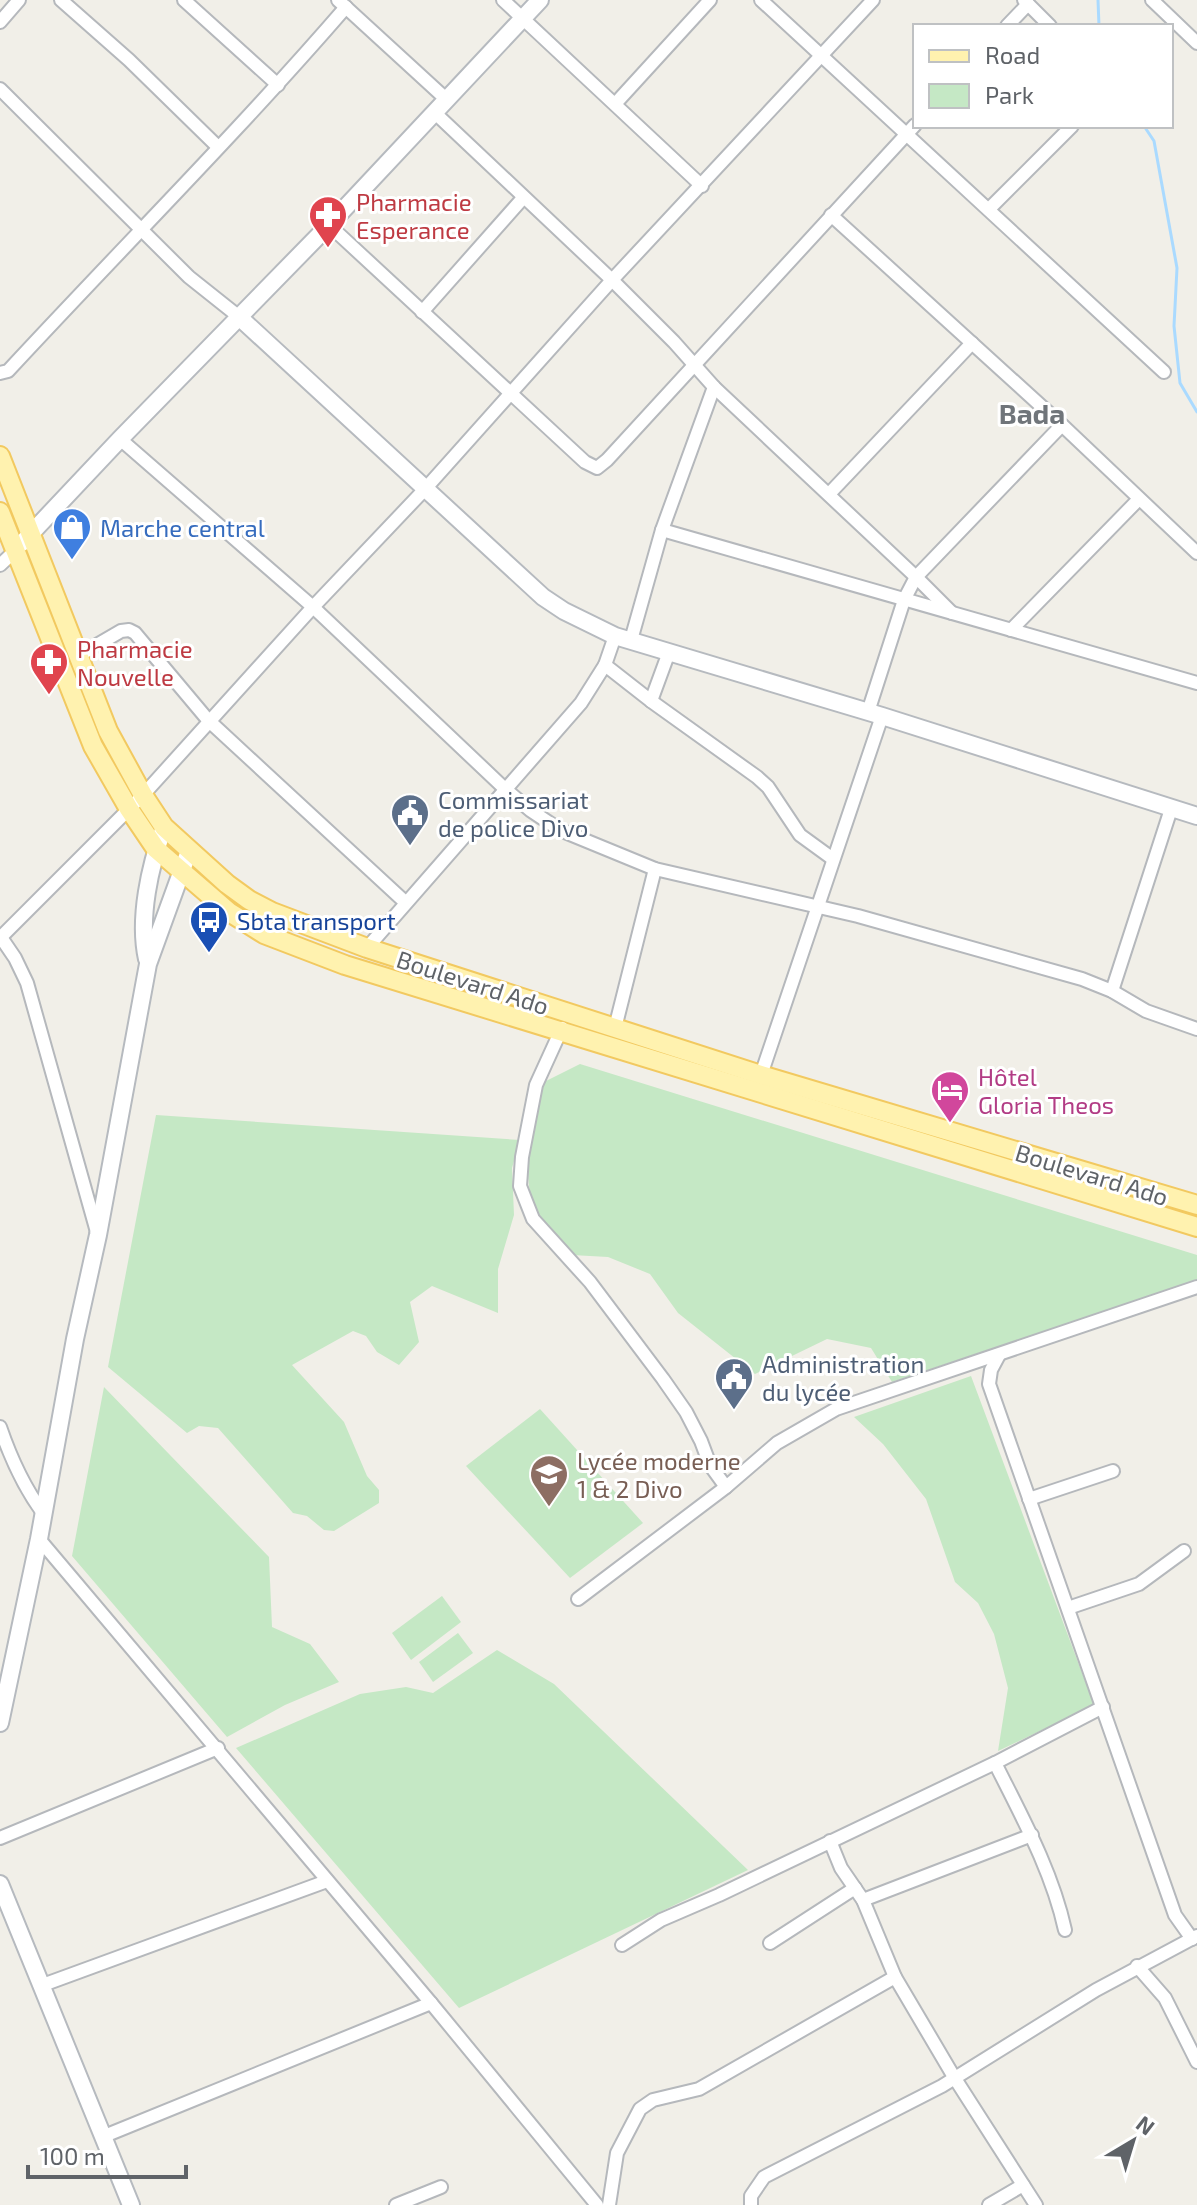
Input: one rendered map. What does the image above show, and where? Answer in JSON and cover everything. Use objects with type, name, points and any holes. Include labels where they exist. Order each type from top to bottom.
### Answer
[{"type":"main road","name":"Boulevard Ado","points":[[0,456],[108,731],[143,795],[164,827],[189,851],[227,884],[260,906],[367,948],[761,1075],[1197,1205]]},
{"type":"main road","name":"Boulevard Ado","points":[[0,512],[93,746],[129,809],[156,849],[229,912],[264,934],[302,950],[1197,1227]]},
{"type":"street","points":[[0,22],[19,0]]},
{"type":"street","points":[[61,0],[129,60],[218,147]]},
{"type":"street","points":[[184,0],[278,85]]},
{"type":"street","points":[[503,0],[702,186]]},
{"type":"street","points":[[0,565],[329,225],[540,0]]},
{"type":"street","points":[[615,104],[710,0]]},
{"type":"street","points":[[761,0],[822,56],[911,129],[989,209],[1164,372]]},
{"type":"street","points":[[98,1235],[27,983],[0,937],[143,795],[208,720],[426,488],[612,280],[873,0]]},
{"type":"street","points":[[1152,0],[1196,42]]},
{"type":"street","points":[[1009,24],[1026,2],[1048,24]]},
{"type":"street","points":[[0,373],[8,371],[278,85],[342,3],[440,105],[523,198],[612,280],[714,387],[952,613]]},
{"type":"street","points":[[0,89],[189,277],[238,316],[543,597],[564,611],[623,638],[1197,816]]},
{"type":"street","points":[[989,209],[1070,128]]},
{"type":"street","points":[[329,225],[585,462],[597,468],[911,129]]},
{"type":"street","points":[[422,312],[523,198]]},
{"type":"street","points":[[831,215],[1062,425],[1197,553]]},
{"type":"street","points":[[829,494],[972,343]]},
{"type":"street","points":[[367,948],[581,703],[623,638],[714,387]]},
{"type":"street","points":[[761,1075],[833,859],[904,600],[916,577],[1062,425]]},
{"type":"street","points":[[120,439],[313,607],[504,788],[560,830],[655,869],[858,916],[1082,979],[1112,991],[1146,1011],[1197,1029]]},
{"type":"street","points":[[1011,630],[1139,499]]},
{"type":"street","points":[[662,530],[1197,683]]},
{"type":"street","points":[[78,656],[121,631],[135,633],[208,720],[405,902]]},
{"type":"street","points":[[651,701],[669,652]]},
{"type":"street","points":[[605,665],[757,777],[773,794],[800,835],[833,859]]},
{"type":"street","points":[[1112,991],[1171,809]]},
{"type":"street","points":[[148,964],[144,945],[145,928],[156,849],[164,827]]},
{"type":"street","points":[[0,1723],[39,1539],[148,964],[189,851]]},
{"type":"street","points":[[615,1028],[655,869]]},
{"type":"street","points":[[568,1013],[536,1085],[522,1157],[520,1186],[533,1219],[590,1282],[671,1390],[701,1441],[710,1465],[726,1487]]},
{"type":"street","points":[[578,1599],[726,1487],[777,1443],[836,1409],[1197,1287]]},
{"type":"street","points":[[751,2205],[751,2196],[764,2177],[954,2077],[1137,1966],[1194,1937],[1175,1915],[989,1384],[991,1370],[999,1355]]},
{"type":"street","points":[[0,1427],[26,1491],[43,1513]]},
{"type":"street","points":[[1029,1499],[1113,1471]]},
{"type":"street","points":[[39,1539],[218,1748],[597,2205]]},
{"type":"street","points":[[1068,1608],[1139,1584],[1184,1551]]},
{"type":"street","points":[[622,1945],[661,1920],[995,1763],[1103,1707]]},
{"type":"street","points":[[0,1838],[218,1748]]},
{"type":"street","points":[[995,1763],[1032,1835],[1065,1930]]},
{"type":"street","points":[[863,1900],[1032,1835]]},
{"type":"street","points":[[830,1841],[841,1868],[863,1900],[895,1977],[954,2077],[1036,2205]]},
{"type":"street","points":[[40,1986],[327,1881]]},
{"type":"street","points":[[0,1884],[131,2205]]},
{"type":"street","points":[[770,1943],[855,1888]]},
{"type":"street","points":[[1137,1966],[1165,1998],[1197,2062]]},
{"type":"street","points":[[609,2205],[617,2153],[640,2109],[653,2100],[699,2089],[895,1977]]},
{"type":"street","points":[[102,2137],[431,2003]]},
{"type":"street","points":[[989,2205],[1023,2185]]},
{"type":"street","points":[[396,2205],[441,2187]]},
{"type":"green space","points":[[580,1064],[1197,1255],[1197,1280],[892,1382],[871,1348],[827,1339],[755,1374],[678,1313],[650,1274],[608,1257],[572,1255],[542,1223],[534,1208],[528,1173],[531,1136],[542,1083]]},
{"type":"green space","points":[[156,1115],[520,1140],[512,1168],[514,1215],[498,1269],[498,1313],[432,1286],[410,1302],[419,1342],[399,1365],[377,1352],[366,1336],[353,1331],[292,1365],[344,1422],[367,1476],[379,1490],[379,1503],[334,1531],[324,1530],[307,1516],[293,1513],[218,1428],[199,1426],[187,1433],[108,1367]]},
{"type":"green space","points":[[971,1376],[1094,1705],[998,1751],[1008,1688],[994,1634],[978,1603],[955,1582],[926,1499],[883,1444],[854,1417]]},
{"type":"green space","points":[[104,1387],[269,1557],[272,1627],[310,1644],[339,1682],[285,1705],[227,1737],[72,1556]]},
{"type":"green space","points":[[540,1409],[643,1523],[570,1578],[466,1466]]},
{"type":"green space","points":[[442,1596],[461,1622],[411,1660],[392,1633]]},
{"type":"green space","points":[[458,1633],[473,1653],[433,1682],[419,1662]]},
{"type":"green space","points":[[497,1650],[554,1684],[748,1870],[459,2008],[236,1748],[360,1694],[406,1687],[433,1693]]},
{"type":"waterway","points":[[1098,0],[1099,24]]},
{"type":"waterway","points":[[1145,128],[1154,141],[1177,268],[1174,326],[1180,383],[1197,412]]},
{"type":"place","name":"Pharmacie Esperance","points":[[328,249]]},
{"type":"place","name":"Marche central","points":[[72,561]]},
{"type":"place","name":"Pharmacie Nouvelle","points":[[49,696]]},
{"type":"place","name":"Commissariat de police Divo","points":[[410,847]]},
{"type":"place","name":"Sbta transport","points":[[209,954]]},
{"type":"place","name":"Hôtel Gloria Theos","points":[[950,1124]]},
{"type":"place","name":"Administration du lycée","points":[[734,1411]]},
{"type":"place","name":"Lycée moderne 1 & 2 Divo","points":[[549,1508]]},
{"type":"district","name":"Bada","points":[[1032,413]]}]
